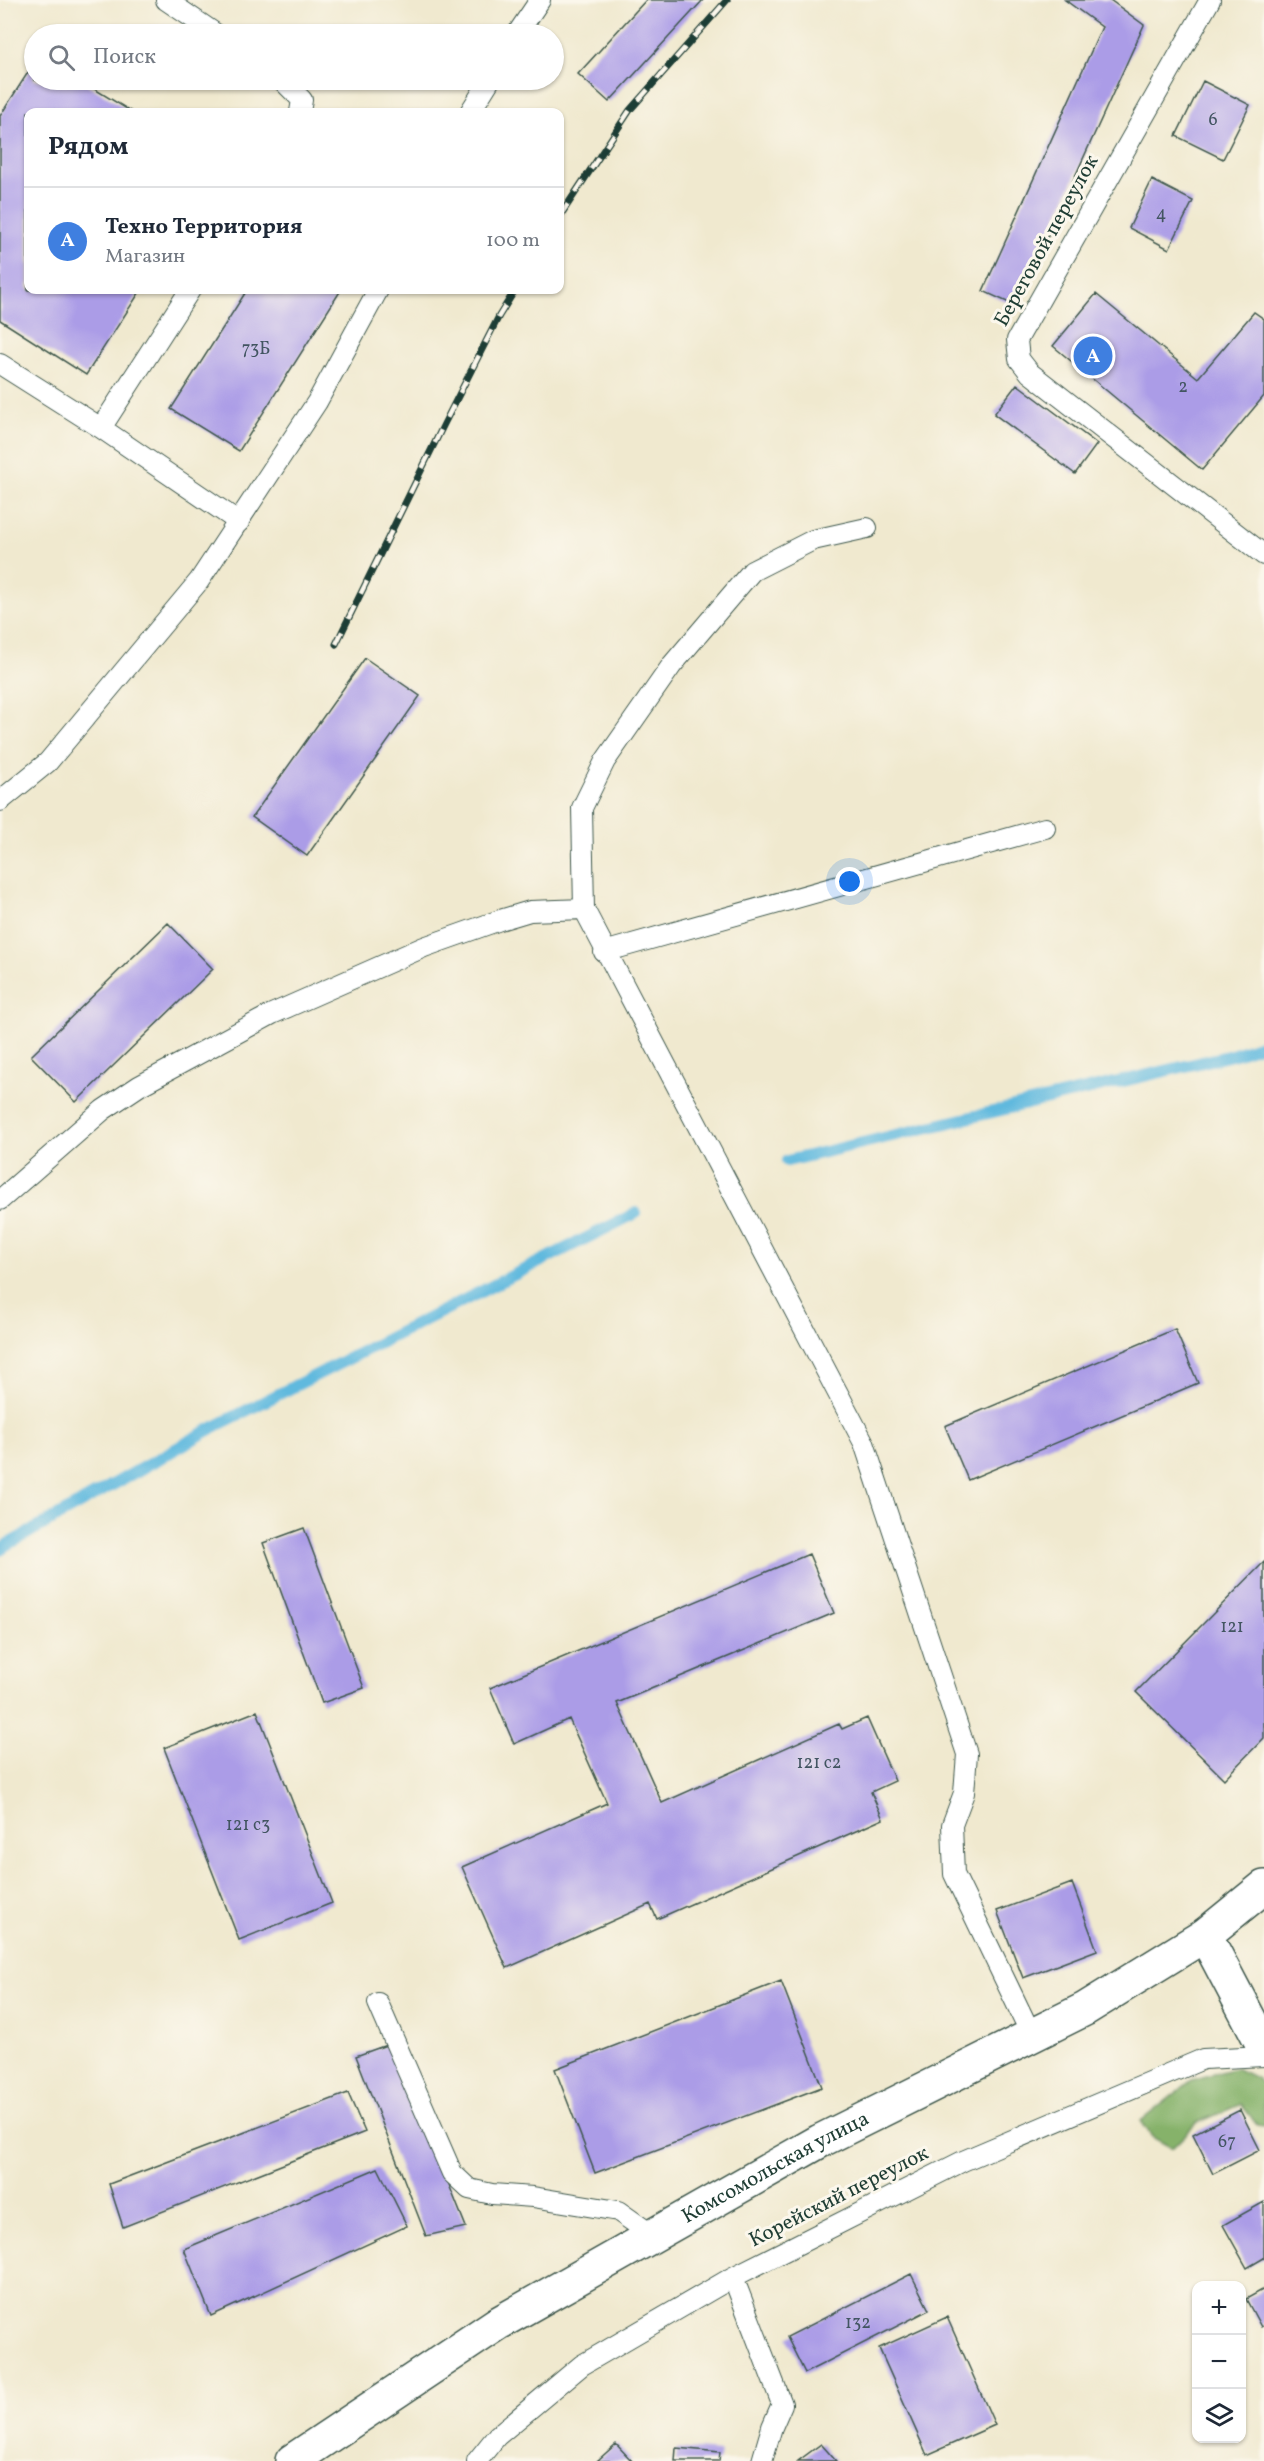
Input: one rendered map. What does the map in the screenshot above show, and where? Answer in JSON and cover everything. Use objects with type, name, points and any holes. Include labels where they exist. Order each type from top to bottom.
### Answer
[{"type":"main road","name":"Комсомольская улица","points":[[292,2461],[497,2324],[652,2235],[820,2141],[1085,2009],[1205,1935],[1264,1887]]},
{"type":"main road","points":[[1205,1935],[1264,2047]]},
{"type":"lane","points":[[166,0],[201,24]]},
{"type":"lane","points":[[524,24],[540,0]]},
{"type":"lane","name":"Береговой переулок","points":[[1210,0],[1017,340],[1019,359],[1030,373],[1264,555]]},
{"type":"lane","points":[[292,90],[302,100],[301,108]]},
{"type":"lane","points":[[472,108],[484,90]]},
{"type":"lane","points":[[100,428],[187,294]]},
{"type":"lane","points":[[0,801],[48,762],[103,699],[199,581],[317,402],[376,294]]},
{"type":"lane","points":[[0,364],[239,522]]},
{"type":"lane","points":[[867,528],[813,540],[752,571],[672,665],[605,761],[582,808],[584,909],[604,952],[864,1443],[967,1754],[964,1793],[952,1825],[954,1874],[1032,2036]]},
{"type":"lane","points":[[604,952],[1045,828]]},
{"type":"lane","points":[[0,1200],[112,1104],[139,1086],[272,1014],[424,947],[500,920],[530,910],[584,909]]},
{"type":"lane","points":[[378,2002],[452,2173],[469,2189],[492,2194],[532,2196],[618,2211],[652,2235]]},
{"type":"lane","name":"Корейский переулок","points":[[477,2461],[497,2436],[582,2365],[733,2277],[963,2161],[1203,2059],[1264,2056]]},
{"type":"lane","points":[[733,2277],[782,2404],[772,2427],[762,2461]]},
{"type":"green space","points":[[1235,2068],[1256,2078],[1264,2086],[1264,2126],[1257,2125],[1241,2104],[1197,2123],[1172,2148],[1152,2137],[1141,2121],[1192,2080]]},
{"type":"building","points":[[646,0],[703,0],[609,102],[578,74]]},
{"type":"building","points":[[1065,0],[1110,0],[1144,25],[1016,306],[983,291],[1102,27]]},
{"type":"building","points":[[24,79],[24,90],[96,90],[126,108],[24,108],[24,294],[138,294],[86,375],[0,320],[0,116]]},
{"type":"building","points":[[1203,81],[1250,105],[1223,159],[1176,136]]},
{"type":"building","points":[[1152,180],[1193,201],[1169,249],[1129,228]]},
{"type":"building","points":[[244,294],[338,294],[239,451],[171,409]]},
{"type":"building","points":[[1096,294],[1198,378],[1254,312],[1264,319],[1264,396],[1202,470],[1053,346]]},
{"type":"building","points":[[1017,384],[1097,444],[1075,474],[994,414]]},
{"type":"building","points":[[365,658],[420,696],[307,856],[252,817]]},
{"type":"building","points":[[168,923],[213,969],[76,1102],[31,1056]]},
{"type":"building","points":[[1175,1329],[1198,1383],[968,1480],[945,1426]]},
{"type":"building","points":[[304,1528],[364,1688],[322,1703],[263,1543]]},
{"type":"building","points":[[809,1554],[834,1613],[617,1703],[662,1803],[839,1724],[842,1729],[867,1718],[895,1781],[871,1792],[883,1819],[657,1919],[650,1904],[507,1968],[462,1867],[607,1803],[569,1719],[514,1744],[490,1688]]},
{"type":"building","points":[[1264,1562],[1264,1738],[1224,1779],[1136,1692]]},
{"type":"building","points":[[257,1711],[332,1903],[239,1940],[164,1748]]},
{"type":"building","points":[[1072,1883],[1097,1950],[1023,1978],[997,1911]]},
{"type":"building","points":[[781,1981],[822,2087],[595,2173],[555,2069]]},
{"type":"building","points":[[392,2043],[466,2227],[426,2236],[356,2056]]},
{"type":"building","points":[[348,2093],[365,2132],[123,2227],[109,2184]]},
{"type":"building","points":[[1240,2110],[1260,2150],[1213,2174],[1193,2134]]},
{"type":"building","points":[[378,2168],[407,2226],[211,2316],[184,2249]]},
{"type":"building","points":[[1264,2202],[1264,2258],[1247,2268],[1223,2225]]},
{"type":"building","points":[[911,2274],[929,2310],[805,2373],[787,2337]]},
{"type":"building","points":[[1264,2289],[1264,2325],[1261,2327],[1246,2299]]},
{"type":"building","points":[[947,2317],[995,2425],[927,2455],[879,2348]]},
{"type":"building","points":[[616,2444],[632,2461],[597,2461]]},
{"type":"building","points":[[821,2444],[836,2461],[798,2461]]},
{"type":"building","points":[[676,2448],[720,2452],[719,2461],[675,2461]]},
{"type":"waterway","points":[[787,1161],[1232,1055],[1264,1044]]},
{"type":"waterway","points":[[0,1549],[216,1426],[636,1213]]},
{"type":"railway","points":[[564,210],[630,110],[727,0]]},
{"type":"railway","points":[[336,644],[444,424],[513,294]]},
{"type":"place","name":"Техно Территория","points":[[1093,356]]}]
